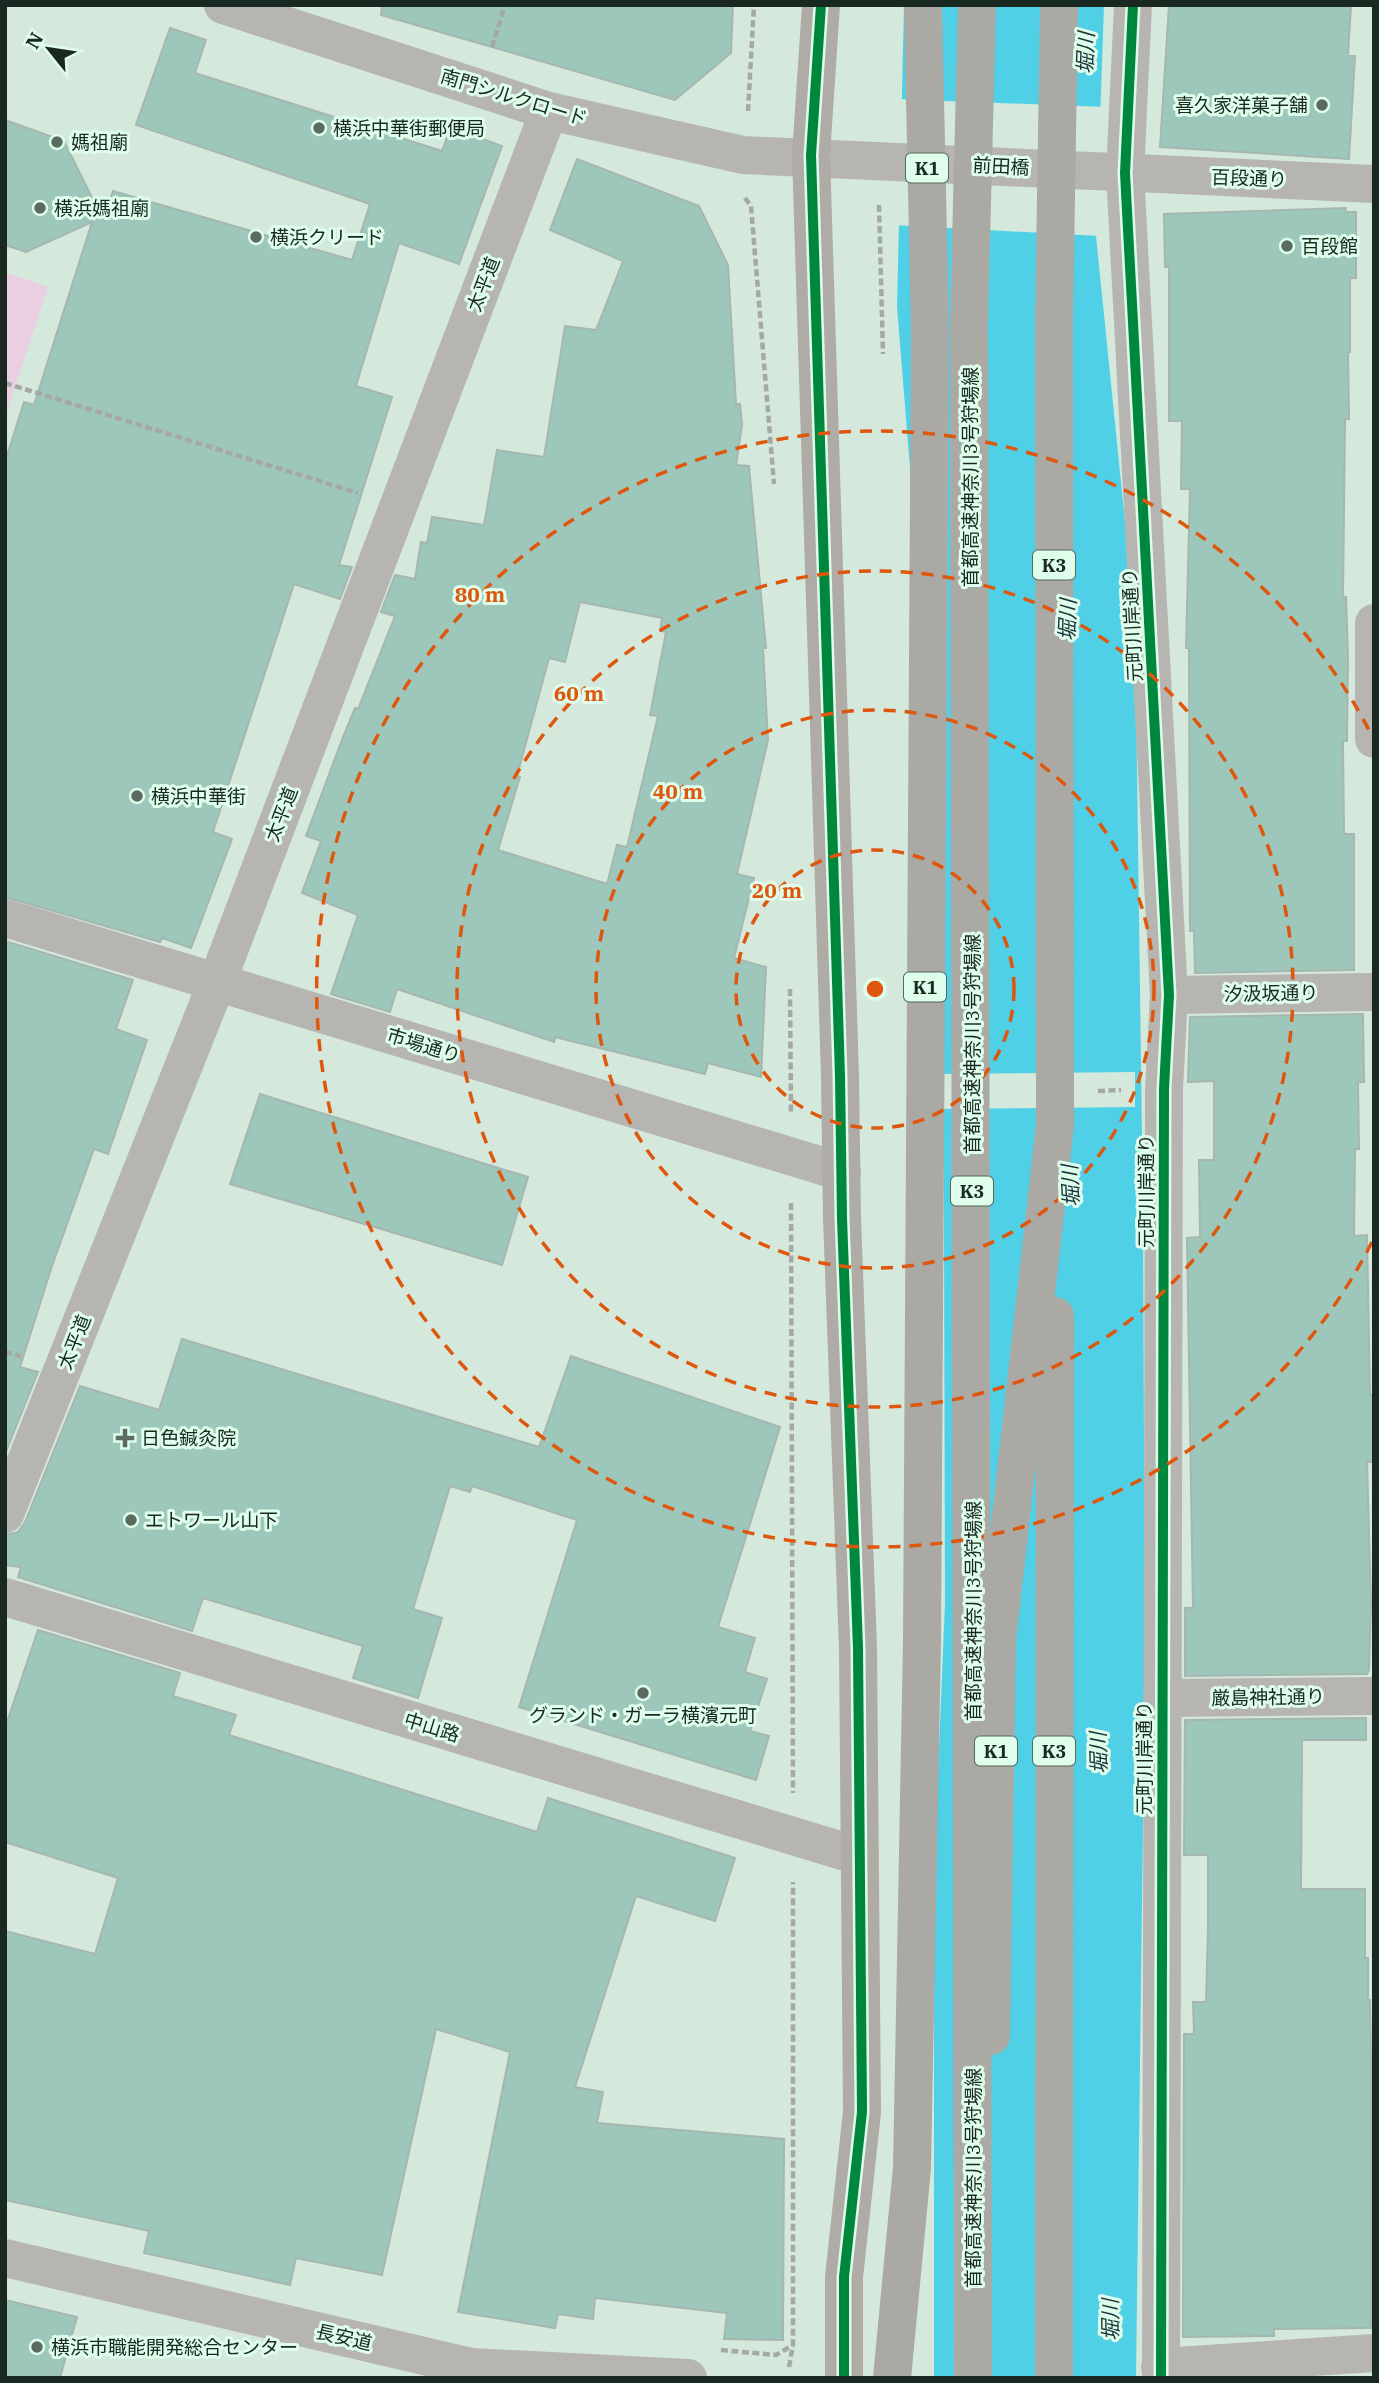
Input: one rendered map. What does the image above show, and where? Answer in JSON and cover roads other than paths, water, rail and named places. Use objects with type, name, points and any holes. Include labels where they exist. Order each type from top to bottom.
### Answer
[{"type":"highway","name":"K1","points":[[892,2378],[912,2168],[922,1642],[930,345],[923,5]]},
{"type":"highway","name":"首都高速神奈川3号狩場線","points":[[973,2378],[969,322],[977,5]]},
{"type":"highway","name":"K3","points":[[1054,2378],[1054,324],[1059,5]]},
{"type":"highway","name":"K1","points":[[959,2378],[988,2182],[997,1640],[1055,1125]]},
{"type":"street","name":"南門シルクロード","points":[[223,5],[549,111],[743,155],[811,155],[893,160]]},
{"type":"street","points":[[821,5],[811,155],[858,1648],[862,2112],[844,2277],[844,2378]]},
{"type":"street","name":"元町川岸通り","points":[[1133,5],[1116,172],[1169,995],[1164,1089],[1161,2372]]},
{"type":"street","name":"太平道","points":[[5,1514],[218,982],[549,111]]},
{"type":"street","name":"前田橋","points":[[893,160],[1116,172]]},
{"type":"street","name":"百段通り","points":[[1116,172],[1374,184]]},
{"type":"street","points":[[1374,623],[1374,739]]},
{"type":"street","name":"市場通り","points":[[5,918],[842,1172]]},
{"type":"street","name":"汐汲坂通り","points":[[1169,995],[1374,992]]},
{"type":"street","name":"中山路","points":[[5,1597],[859,1856]]},
{"type":"street","name":"厳島神社通り","points":[[1162,1698],[1374,1696]]},
{"type":"street","name":"長安道","points":[[5,2259],[471,2367],[688,2378]]},
{"type":"street","points":[[1161,2372],[1374,2353]]},
{"type":"water","name":"堀川","points":[[904,5],[1104,5],[1096,236],[1135,620],[1143,1211],[1145,1670],[1136,2378],[934,2378],[934,1872],[945,1602],[943,877],[897,307]]},
{"type":"place","name":"喜久家洋菓子舗","points":[[1322,105]]},
{"type":"place","name":"横浜中華街郵便局","points":[[319,128]]},
{"type":"place","name":"媽祖廟","points":[[57,142]]},
{"type":"place","name":"横浜媽祖廟","points":[[40,208]]},
{"type":"place","name":"横浜クリード","points":[[256,237]]},
{"type":"place","name":"百段館","points":[[1287,246]]},
{"type":"place","name":"横浜中華街","points":[[137,796]]},
{"type":"place","name":"日色鍼灸院","points":[[125,1438]]},
{"type":"place","name":"エトワール山下","points":[[131,1520]]},
{"type":"place","name":"グランド・ガーラ横濱元町","points":[[643,1693]]},
{"type":"place","name":"横浜市職能開発総合センター","points":[[37,2347]]}]
